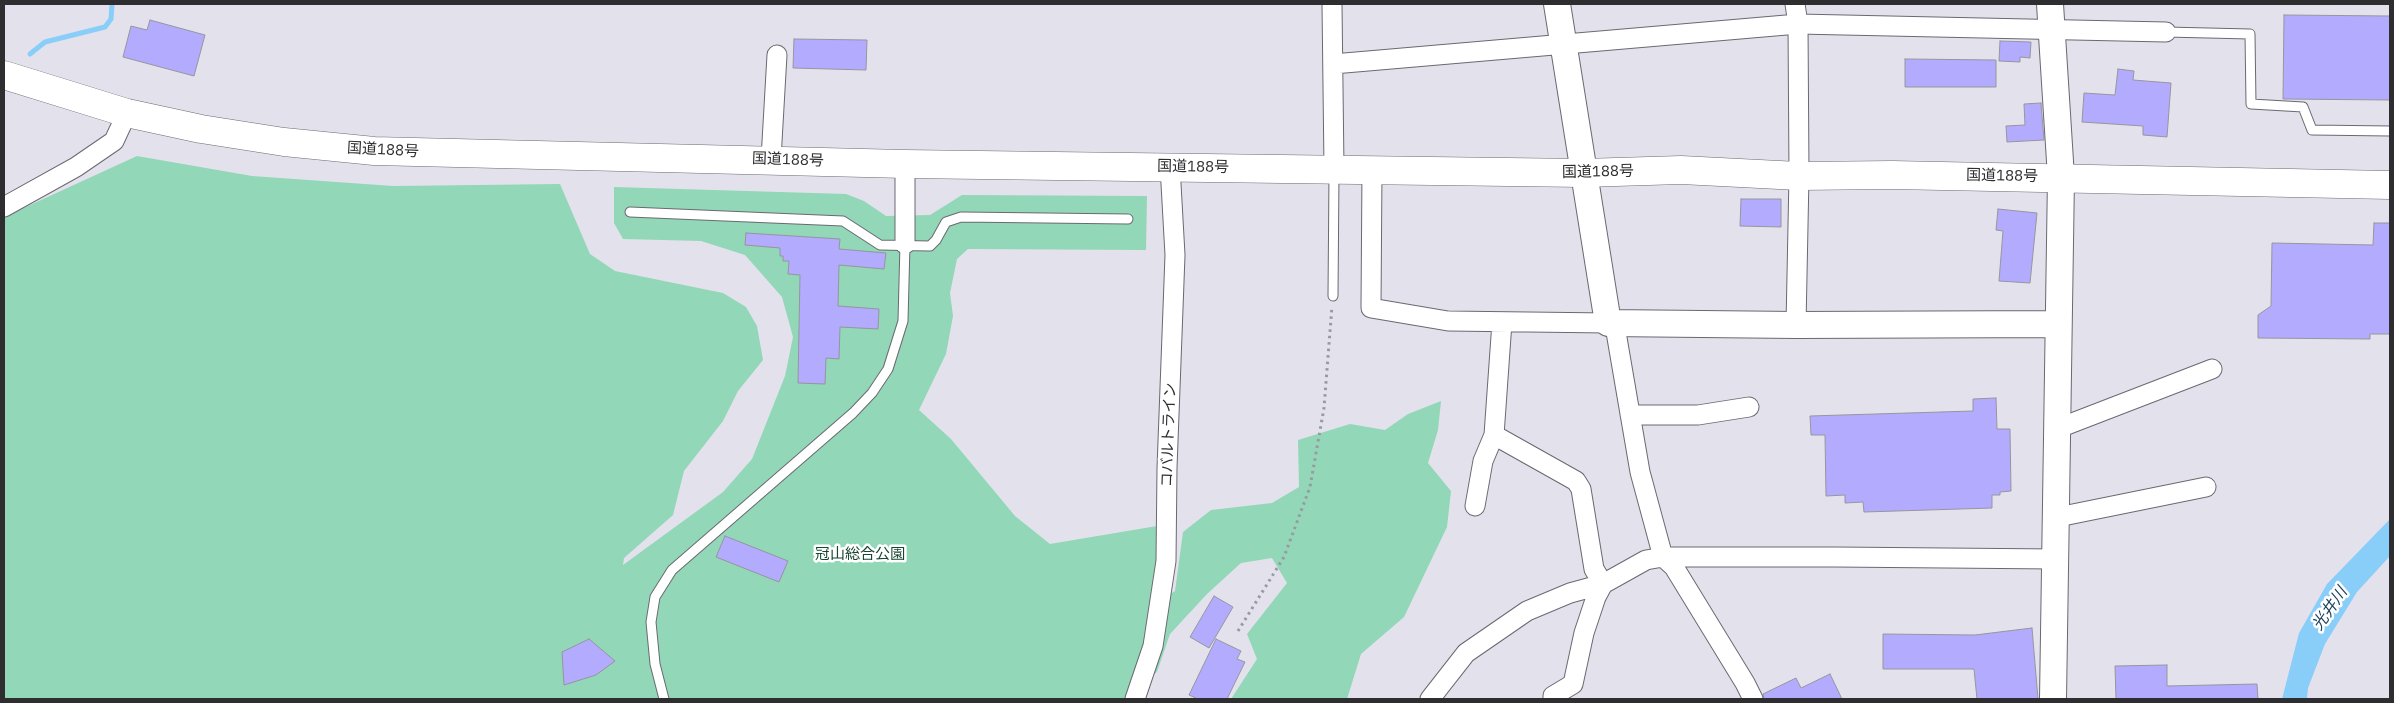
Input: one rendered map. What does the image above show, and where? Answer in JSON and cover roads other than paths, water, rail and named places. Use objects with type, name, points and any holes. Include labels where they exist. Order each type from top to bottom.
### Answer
[{"type":"highway","name":"国道188号","points":[[4,75],[126,113],[201,129],[275,141],[374,151],[905,164],[1170,166],[1583,173],[1681,170],[1798,176],[2061,177],[2390,185]]},
{"type":"street","points":[[1332,4],[1334,169]]},
{"type":"street","points":[[1557,4],[1608,323],[1616,332],[1640,472],[1663,557],[1674,567],[1746,683],[1753,699]]},
{"type":"street","points":[[1795,4],[1798,24],[1796,325]]},
{"type":"street","points":[[2050,4],[2061,177],[2058,324],[2058,517],[2054,699]]},
{"type":"street","points":[[1333,64],[1798,24],[2166,32]]},
{"type":"street","points":[[771,160],[776,54]]},
{"type":"street","points":[[4,207],[76,167],[114,142],[126,113]]},
{"type":"street","points":[[905,164],[905,244]]},
{"type":"street","name":"コバルトライン","points":[[1135,699],[1153,646],[1166,561],[1167,468],[1175,255],[1170,166]]},
{"type":"street","points":[[1372,169],[1371,308],[1448,321],[1796,325],[2058,324]]},
{"type":"street","points":[[1475,506],[1483,460],[1494,435],[1502,322]]},
{"type":"street","points":[[2059,428],[2212,369]]},
{"type":"street","points":[[1630,415],[1698,415],[1749,407]]},
{"type":"street","points":[[1494,435],[1576,481],[1581,489],[1594,569],[1603,584]]},
{"type":"street","points":[[2058,517],[2206,488]]},
{"type":"street","points":[[1430,699],[1466,653],[1527,611],[1570,594],[1603,584],[1646,560],[1663,557],[2056,559]]},
{"type":"street","points":[[1553,699],[1552,696],[1573,684],[1584,633],[1596,597],[1603,584]]},
{"type":"lane","points":[[2166,32],[2250,34],[2251,104],[2303,107],[2312,130],[2390,131]]},
{"type":"lane","points":[[1333,296],[1334,169]]},
{"type":"lane","points":[[630,212],[843,221],[880,245],[930,246],[936,240],[946,222],[961,218],[1128,219]]},
{"type":"lane","points":[[664,699],[654,664],[651,622],[656,597],[672,570],[853,413],[872,393],[888,369],[903,321],[905,244]]},
{"type":"water","name":"光井川","points":[[2390,519],[2390,556],[2357,592],[2325,644],[2308,688],[2307,699],[2282,699],[2299,633],[2327,584]]},
{"type":"waterway","points":[[30,54],[45,42],[105,27],[111,19],[112,4]]},
{"type":"park label","name":"冠山総合公園","points":[[860,555]]}]
